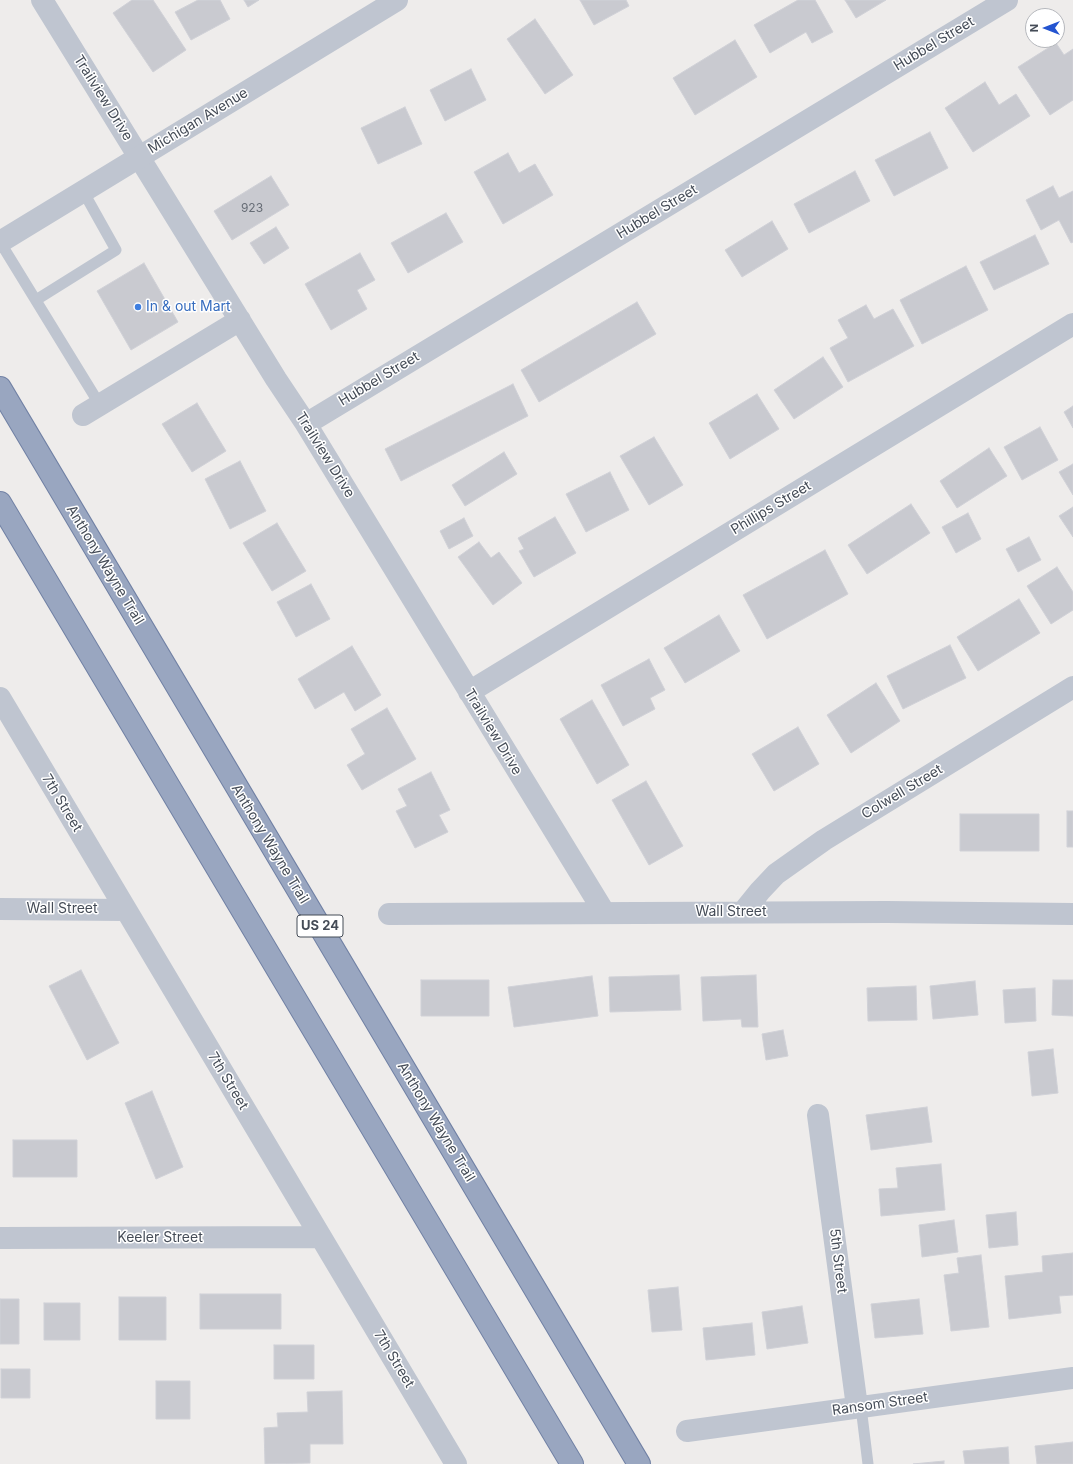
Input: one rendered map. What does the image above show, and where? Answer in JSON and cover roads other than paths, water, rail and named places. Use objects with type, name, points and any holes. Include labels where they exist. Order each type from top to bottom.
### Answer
[{"type":"highway","name":"Anthony Wayne Trail","points":[[0,388],[639,1464]]},
{"type":"highway","points":[[0,504],[572,1464]]},
{"type":"street","name":"Trailview Drive","points":[[42,0],[306,424],[604,912]]},
{"type":"street","name":"Michigan Avenue","points":[[0,242],[397,0]]},
{"type":"street","name":"Hubbel Street","points":[[306,424],[1007,0]]},
{"type":"street","points":[[92,410],[240,320]]},
{"type":"street","name":"Phillips Street","points":[[469,692],[1073,324]]},
{"type":"street","name":"Colwell Street","points":[[743,912],[776,874],[824,840],[1073,687]]},
{"type":"street","name":"7th Street","points":[[0,698],[456,1464]]},
{"type":"street","name":"Wall Street","points":[[0,909],[125,910]]},
{"type":"street","name":"Wall Street","points":[[389,914],[743,912],[1073,914]]},
{"type":"street","name":"5th Street","points":[[818,1115],[859,1407]]},
{"type":"street","name":"Keeler Street","points":[[0,1238],[321,1237]]},
{"type":"street","name":"Ransom Street","points":[[687,1432],[1073,1378]]},
{"type":"lane","points":[[36,300],[116,250],[83,191]]},
{"type":"lane","points":[[0,242],[36,300],[92,410]]},
{"type":"lane","points":[[859,1407],[868,1464]]},
{"type":"place","name":"In & out Mart","points":[[138,307]]}]
